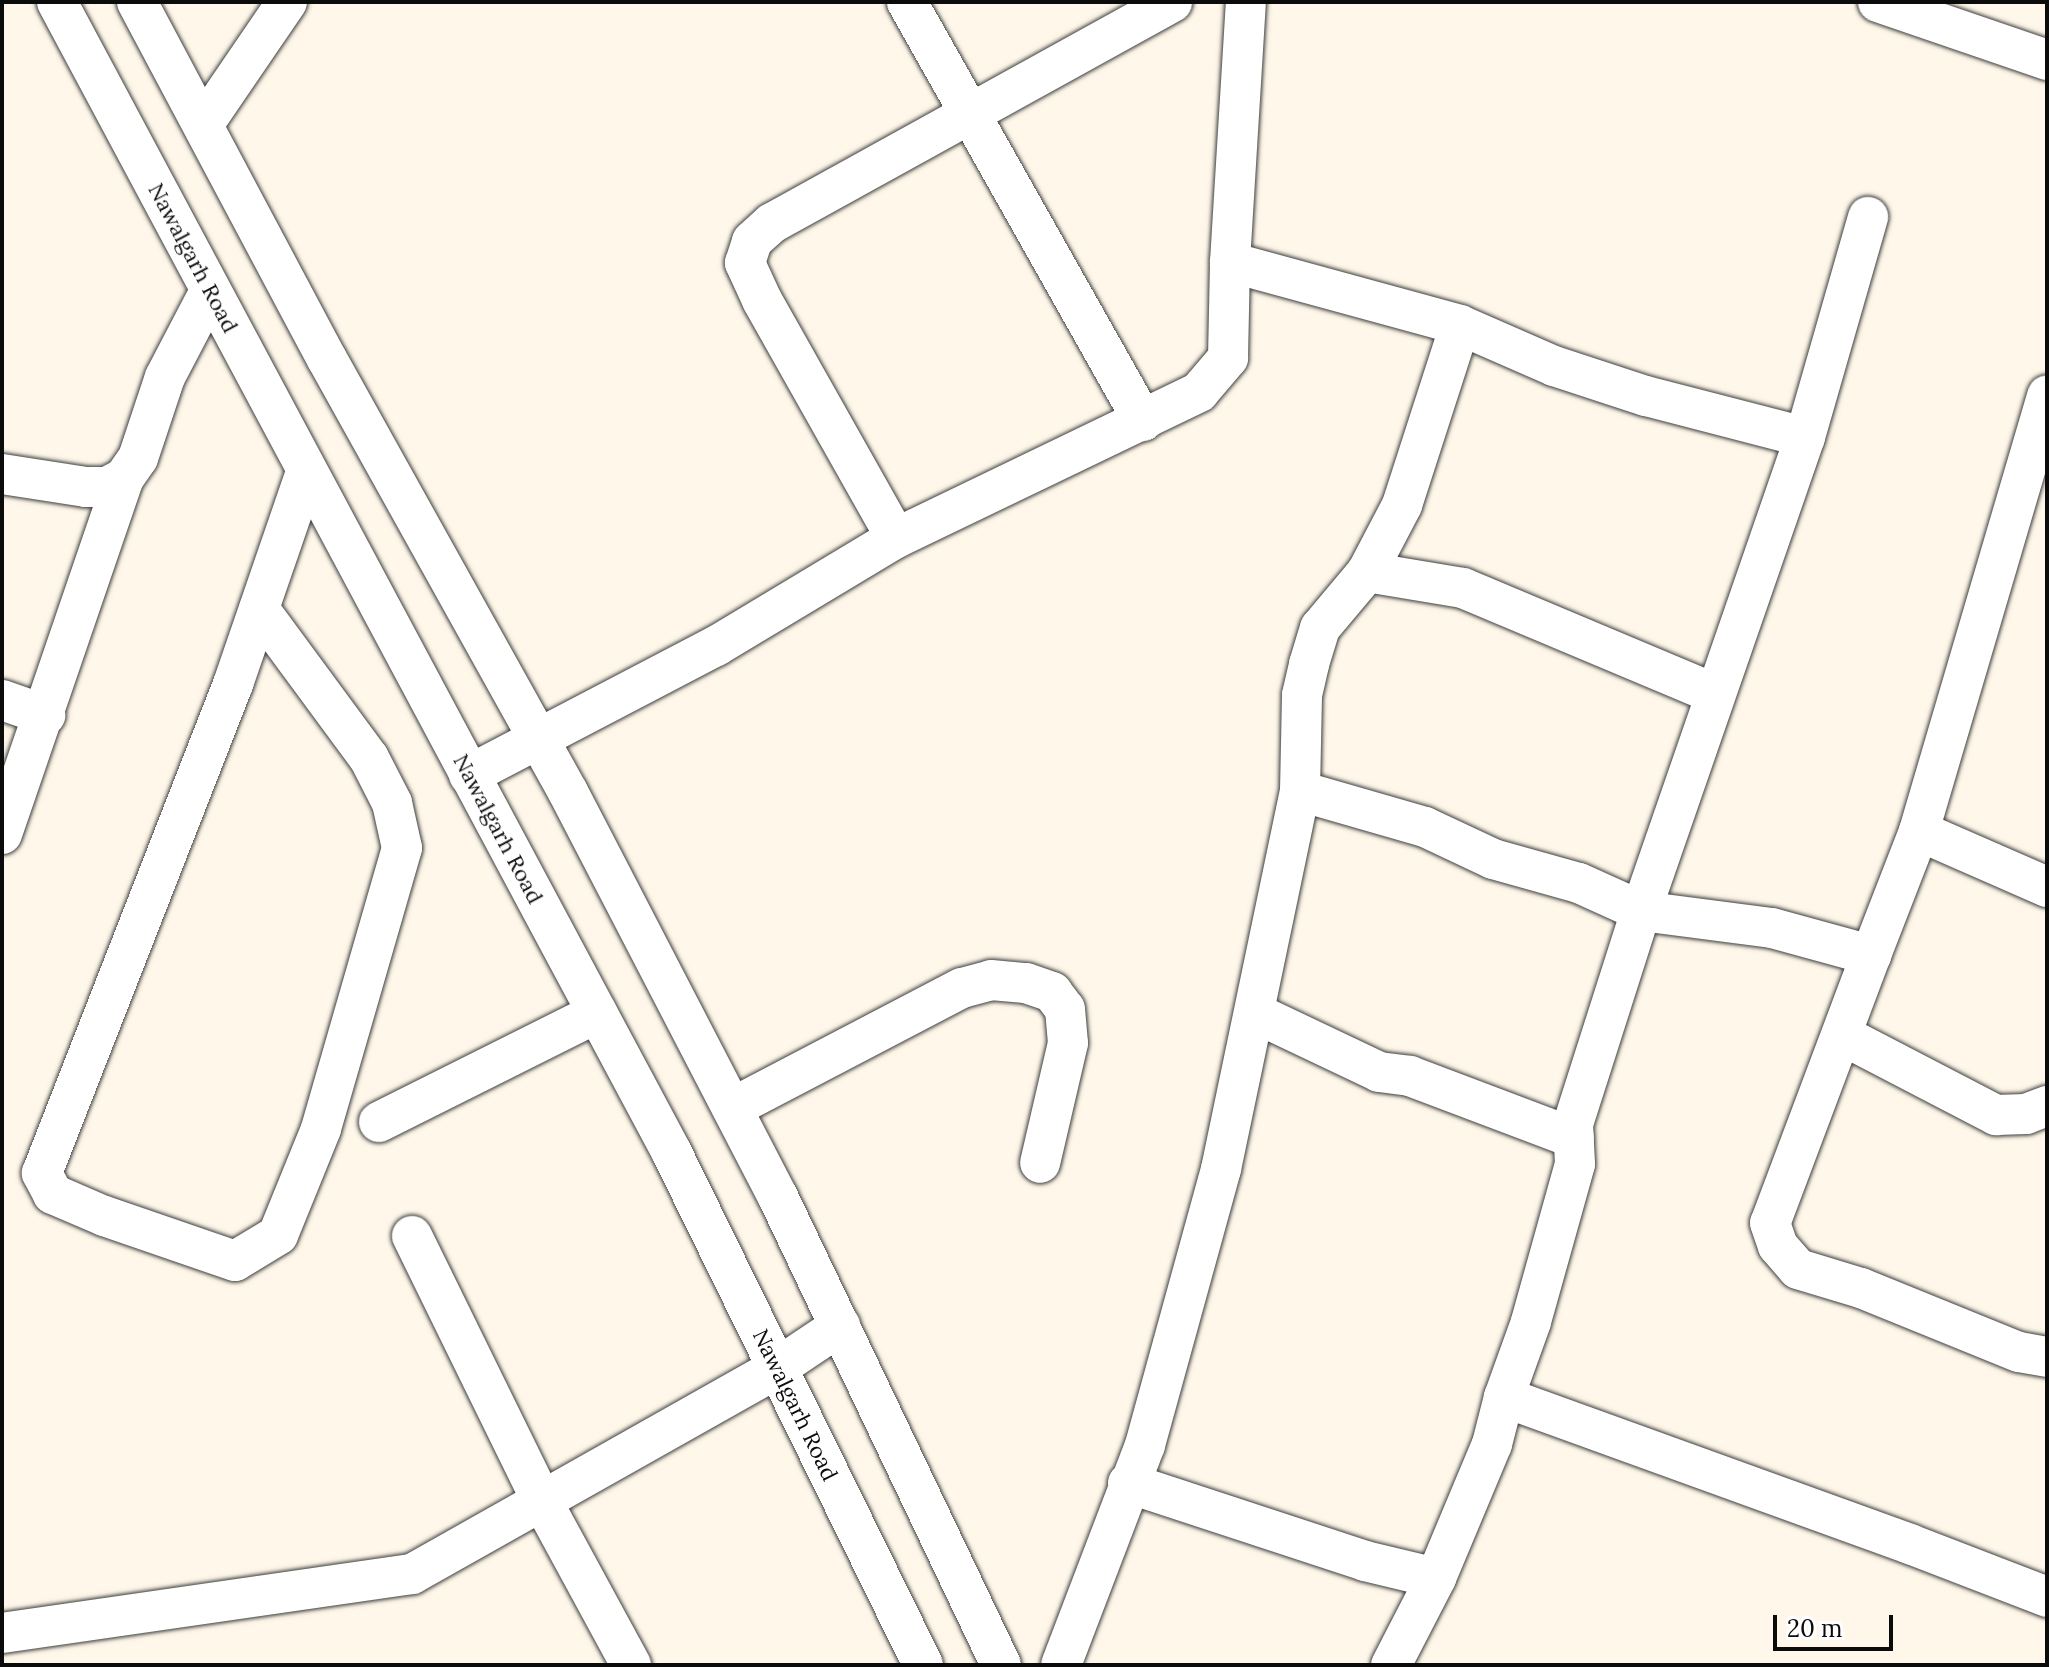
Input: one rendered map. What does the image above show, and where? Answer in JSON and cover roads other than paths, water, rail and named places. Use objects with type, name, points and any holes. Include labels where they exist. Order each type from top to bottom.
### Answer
[{"type":"street","name":"Nawalgarh Road","points":[[57,2],[672,1153],[923,1665]]},
{"type":"street","points":[[137,2],[327,359],[538,737],[732,1108],[840,1326],[1001,1665]]},
{"type":"street","points":[[203,125],[287,2]]},
{"type":"street","points":[[907,2],[1143,421]]},
{"type":"street","points":[[896,538],[762,300],[745,263],[752,241],[772,223],[1172,2]]},
{"type":"street","points":[[469,775],[716,646],[896,538],[1199,392],[1228,358],[1230,262],[1246,2]]},
{"type":"street","points":[[1878,2],[2047,60]]},
{"type":"street","points":[[1391,1665],[1436,1578],[1492,1444],[1504,1397],[1531,1322],[1575,1164],[1573,1124],[1641,911],[1805,437],[1868,217]]},
{"type":"street","points":[[1230,262],[1460,325],[1554,366],[1606,384],[1733,422],[1805,437]]},
{"type":"street","points":[[2,834],[124,478],[138,458],[165,377],[210,291]]},
{"type":"street","points":[[1061,1665],[1145,1445],[1221,1169],[1300,791],[1302,695],[1309,664],[1320,628],[1367,572],[1402,505],[1460,325]]},
{"type":"street","points":[[2047,395],[1919,831],[1770,1223],[1778,1246],[1798,1269],[1861,1288],[2019,1352],[2047,1357]]},
{"type":"street","points":[[259,609],[369,758],[392,803],[402,848],[321,1129],[278,1235],[235,1261],[104,1216],[53,1194],[42,1173],[259,609],[306,472]]},
{"type":"street","points":[[2,474],[86,487],[107,487],[124,478]]},
{"type":"street","points":[[1367,572],[1463,588],[1715,694]]},
{"type":"street","points":[[2,700],[45,715]]},
{"type":"street","points":[[1300,791],[1425,827],[1493,859],[1579,883],[1641,911],[1772,928],[1871,955]]},
{"type":"street","points":[[1919,831],[2047,887]]},
{"type":"street","points":[[732,1108],[962,988],[991,980],[1026,983],[1052,992],[1065,1009],[1068,1043],[1040,1163]]},
{"type":"street","points":[[379,1122],[597,1013]]},
{"type":"street","points":[[1255,1013],[1379,1072],[1410,1076],[1574,1138]]},
{"type":"street","points":[[1842,1035],[1996,1115],[2026,1114],[2047,1106]]},
{"type":"street","points":[[412,1236],[542,1501],[631,1665]]},
{"type":"street","points":[[2,1633],[412,1574],[777,1368],[840,1326]]},
{"type":"street","points":[[1504,1397],[1593,1427],[2047,1597]]},
{"type":"street","points":[[1128,1483],[1365,1561],[1436,1578]]}]
